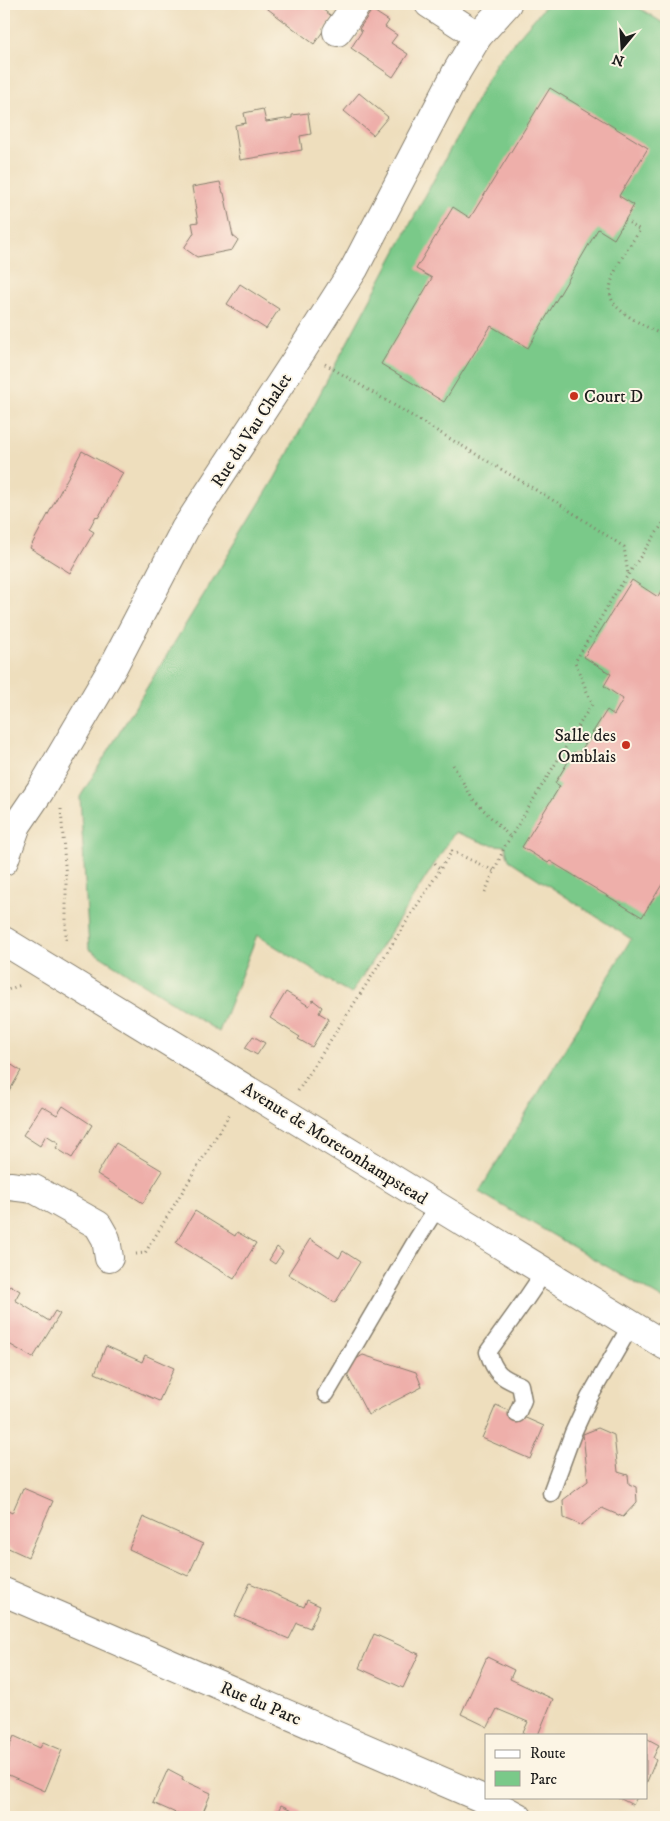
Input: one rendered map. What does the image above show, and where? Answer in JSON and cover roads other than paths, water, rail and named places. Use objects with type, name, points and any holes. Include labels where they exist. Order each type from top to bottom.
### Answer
[{"type":"street","points":[[336,32],[357,4]]},
{"type":"street","points":[[430,4],[478,36]]},
{"type":"street","name":"Rue du Vau Chalet","points":[[4,862],[17,825],[113,667],[186,528],[304,349],[354,268],[457,71],[478,36],[507,4]]},
{"type":"street","name":"Avenue de Moretonhampstead","points":[[4,941],[666,1346]]},
{"type":"street","points":[[4,1188],[10,1186],[34,1190],[98,1225],[106,1238],[109,1258]]},
{"type":"street","name":"Rue du Parc","points":[[4,1592],[488,1801],[518,1817]]},
{"type":"lane","points":[[326,1394],[416,1239],[438,1206]]},
{"type":"lane","points":[[517,1414],[524,1400],[520,1385],[503,1378],[494,1369],[488,1352],[545,1271]]},
{"type":"lane","points":[[550,1493],[573,1433],[589,1398],[631,1325]]},
{"type":"place","name":"Court D","points":[[574,396]]},
{"type":"place","name":"Salle des Omblais","points":[[626,745]]}]
